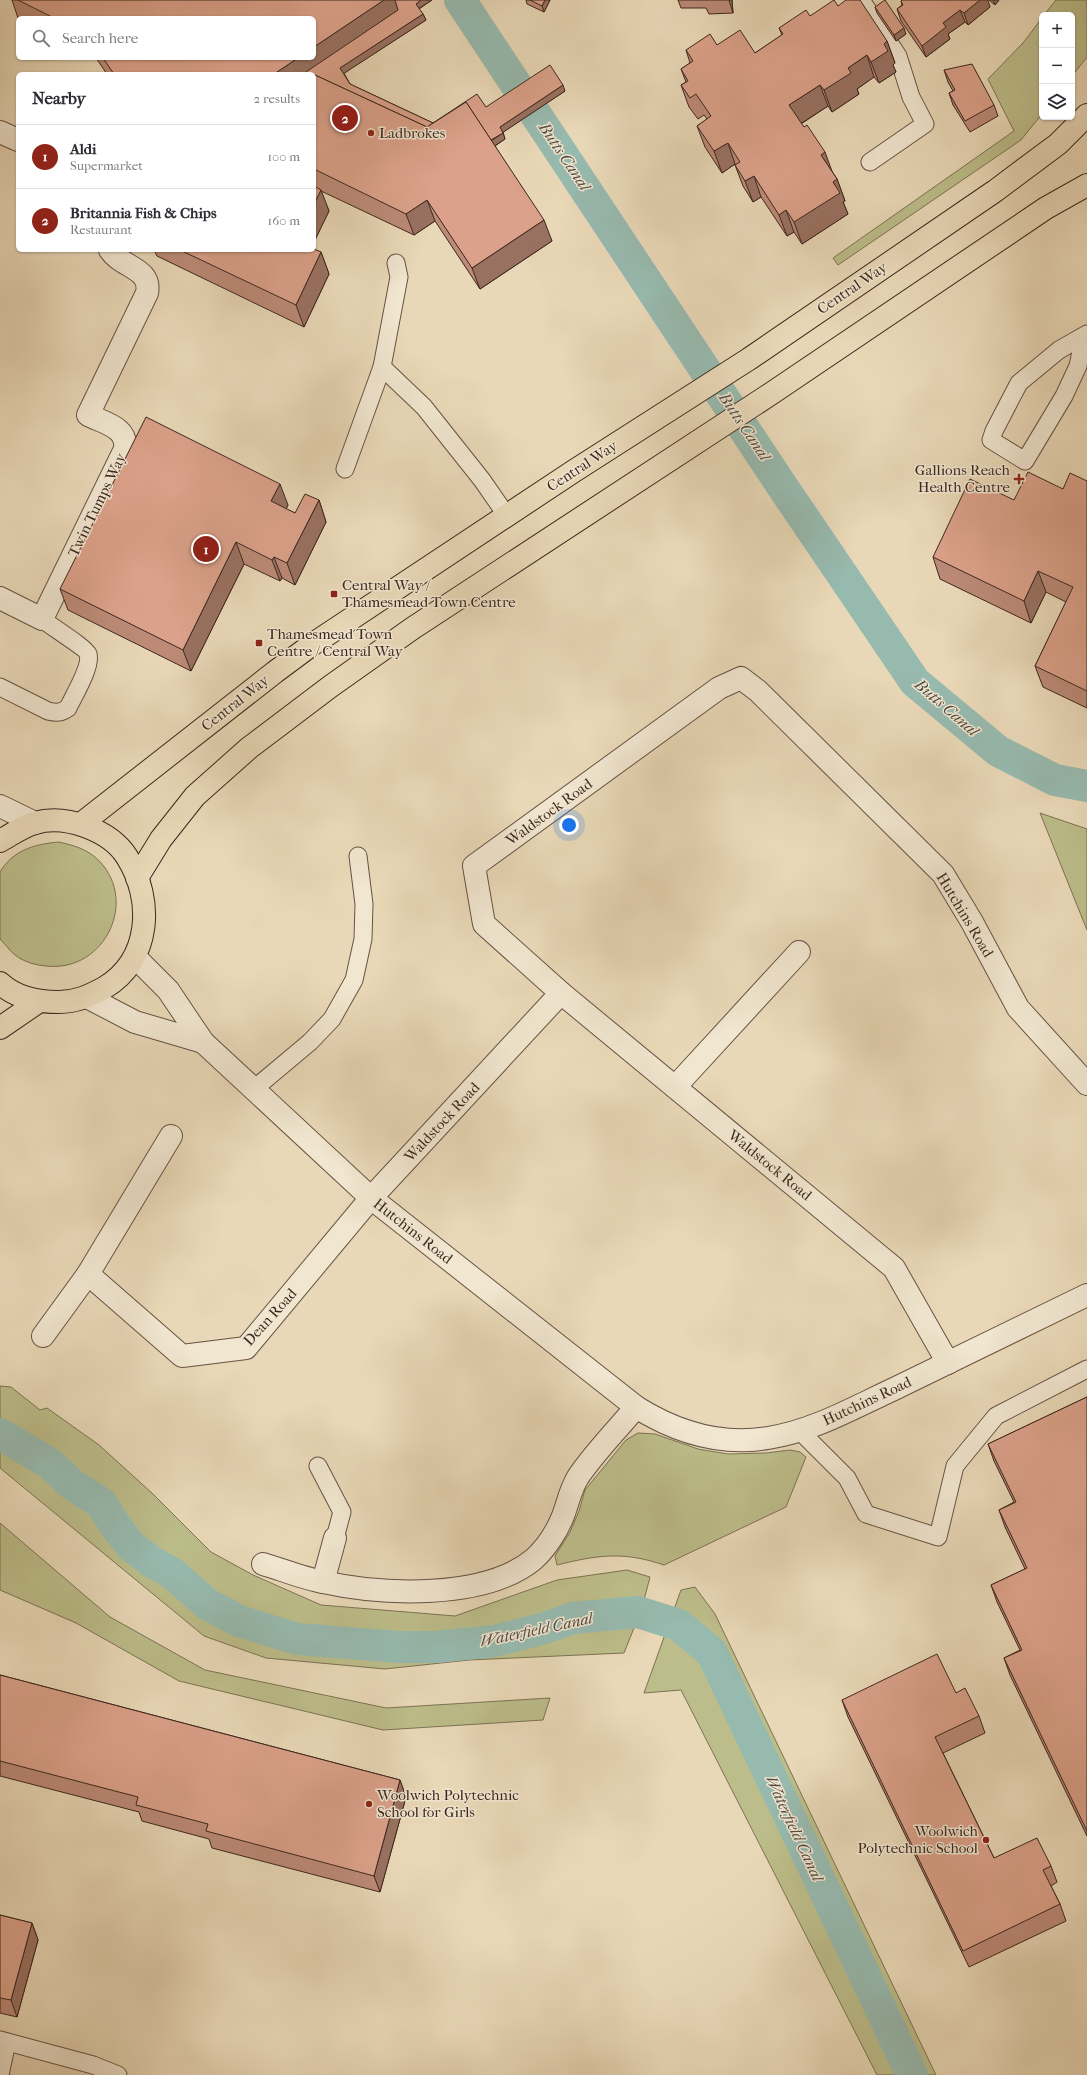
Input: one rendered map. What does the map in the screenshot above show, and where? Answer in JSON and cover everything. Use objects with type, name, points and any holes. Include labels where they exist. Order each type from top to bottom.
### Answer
[{"type":"main road","name":"Central Way","points":[[81,824],[281,667],[506,516],[749,359],[995,190],[1058,144],[1087,115]]},
{"type":"main road","points":[[137,878],[161,839],[194,796],[249,748],[337,682],[413,628],[772,394],[1046,208],[1087,185]]},
{"type":"main road","points":[[0,841],[35,823],[61,819],[81,824],[112,841],[126,856],[137,878],[144,900],[145,929],[135,956],[115,981],[87,997],[70,1002],[38,1002],[9,991],[0,983]]},
{"type":"main road","points":[[0,1028],[38,1002]]},
{"type":"street","points":[[0,132],[16,139]]},
{"type":"street","name":"Twin Tumps Way","points":[[42,619],[125,449],[126,442],[124,435],[119,430],[88,415],[149,286],[147,278],[117,259],[112,252]]},
{"type":"street","points":[[0,598],[42,619]]},
{"type":"street","name":"Waldstock Road","points":[[758,690],[741,678],[719,688],[474,866],[484,924],[561,993],[894,1268],[948,1363]]},
{"type":"street","name":"Hutchins Road","points":[[758,690],[943,874],[972,922],[1018,1008],[1087,1084]]},
{"type":"street","points":[[0,806],[35,823]]},
{"type":"street","points":[[675,1087],[799,952]]},
{"type":"street","name":"Hutchins Road","points":[[135,956],[168,990],[203,1042],[371,1198],[636,1407],[659,1422],[677,1429],[713,1438],[739,1440],[767,1438],[800,1431],[823,1422],[948,1363],[1087,1294]]},
{"type":"street","name":"Waldstock Road","points":[[371,1198],[561,993]]},
{"type":"street","name":"Hutchins Road","points":[[87,997],[135,1022],[203,1042]]},
{"type":"street","points":[[43,1336],[88,1274],[171,1136]]},
{"type":"street","name":"Dean Road","points":[[88,1274],[182,1356],[246,1348],[371,1198]]},
{"type":"street","points":[[263,1564],[323,1582],[371,1590],[440,1591],[481,1584],[508,1575],[534,1558],[553,1535],[563,1516],[569,1495],[578,1477],[636,1407]]},
{"type":"street","points":[[323,1582],[335,1538]]},
{"type":"lane","points":[[861,0],[898,56],[911,97],[925,124],[870,162]]},
{"type":"lane","points":[[345,469],[382,367],[399,277],[396,263]]},
{"type":"lane","points":[[1085,335],[1078,366],[1064,396],[1025,461],[991,440],[994,431],[1019,383],[1059,350],[1085,335]]},
{"type":"lane","points":[[382,367],[424,407],[482,480],[506,516]]},
{"type":"lane","points":[[0,686],[54,713],[62,712],[68,708],[86,670],[89,661],[88,654],[83,648],[70,641],[42,619]]},
{"type":"lane","points":[[254,1089],[310,1042],[332,1019],[354,980],[363,939],[364,904],[358,856]]},
{"type":"lane","points":[[800,1431],[847,1478],[866,1514],[938,1537],[955,1466],[996,1416],[1087,1369]]},
{"type":"lane","points":[[318,1466],[342,1512],[335,1538]]},
{"type":"lane","points":[[0,2075],[4,2041],[86,2063],[118,2075]]},
{"type":"green space","points":[[1056,0],[1087,0],[1087,57],[1075,72],[1075,12],[1046,12]]},
{"type":"green space","points":[[1039,22],[1039,118],[1021,140],[838,265],[833,258],[1014,131],[988,79],[1023,43]]},
{"type":"green space","points":[[1040,813],[1087,829],[1087,930]]},
{"type":"green space","points":[[59,842],[87,851],[95,857],[109,873],[115,892],[116,911],[110,929],[100,945],[85,958],[67,965],[42,966],[22,960],[11,952],[0,939],[0,872],[5,864],[18,853],[41,844]]},
{"type":"green space","points":[[0,1386],[11,1387],[40,1410],[47,1408],[99,1445],[153,1494],[211,1552],[253,1575],[321,1605],[455,1616],[557,1580],[627,1570],[650,1577],[642,1608],[624,1653],[469,1660],[385,1669],[266,1658],[204,1636],[0,1468]]},
{"type":"green space","points":[[638,1433],[655,1434],[698,1449],[728,1454],[766,1453],[790,1450],[800,1452],[806,1457],[786,1507],[664,1565],[636,1558],[610,1556],[585,1559],[557,1565],[555,1556],[570,1532],[579,1511],[585,1490],[626,1440]]},
{"type":"green space","points":[[0,1523],[110,1617],[205,1670],[386,1708],[550,1698],[543,1720],[383,1730],[179,1681],[76,1623],[0,1590]]},
{"type":"green space","points":[[695,1587],[715,1614],[936,2075],[877,2075],[681,1690],[644,1693],[681,1590]]},
{"type":"building","points":[[18,0],[384,0],[316,46],[316,16],[50,16]]},
{"type":"building","points":[[395,0],[421,0],[416,4],[423,14],[340,68],[350,84],[433,123],[477,94],[486,107],[550,65],[563,85],[500,127],[503,133],[491,140],[466,102],[427,127],[316,75],[316,72],[306,72],[398,10]]},
{"type":"building","points":[[530,0],[545,0],[542,6]]},
{"type":"building","points":[[834,0],[838,6],[846,0],[860,0],[887,41],[884,44],[888,51],[871,62],[867,55],[848,68],[851,73],[824,90],[820,85],[789,105],[804,127],[807,125],[825,152],[821,155],[837,179],[833,182],[840,193],[794,222],[786,210],[779,215],[754,176],[745,181],[735,165],[740,162],[728,143],[714,151],[697,126],[711,116],[696,94],[690,98],[681,85],[688,81],[681,69],[693,61],[686,50],[710,34],[717,45],[740,30],[755,53],[783,34],[779,28],[806,10],[810,16]]},
{"type":"building","points":[[885,0],[904,28],[894,35],[875,7]]},
{"type":"building","points":[[902,0],[980,0],[964,13],[960,10],[943,23],[946,27],[922,46],[897,9],[903,5]]},
{"type":"building","points":[[104,60],[295,60],[277,72],[113,72]]},
{"type":"building","points":[[972,64],[994,105],[965,121],[949,93],[955,90],[944,70]]},
{"type":"building","points":[[316,75],[427,127],[466,102],[544,220],[472,268],[427,200],[406,214],[316,170]]},
{"type":"building","points":[[316,187],[321,190],[316,200]]},
{"type":"building","points":[[316,250],[321,252],[296,305],[184,252],[316,252]]},
{"type":"building","points":[[146,417],[280,484],[271,501],[295,513],[305,494],[319,500],[287,563],[274,557],[272,560],[236,542],[183,650],[60,589]]},
{"type":"building","points":[[1028,472],[1063,489],[1070,473],[1087,481],[1087,691],[1035,666],[1073,587],[1038,571],[1024,601],[933,557],[970,479],[1014,500]]},
{"type":"building","points":[[1087,1397],[1087,1831],[1004,1658],[1022,1650],[991,1585],[1027,1568],[999,1510],[1016,1502],[988,1444]]},
{"type":"building","points":[[937,1654],[956,1693],[965,1688],[979,1716],[935,1737],[994,1858],[1037,1838],[1051,1866],[1043,1870],[1060,1904],[963,1951],[842,1700]]},
{"type":"building","points":[[0,1675],[400,1780],[374,1876],[206,1831],[208,1824],[136,1805],[138,1797],[0,1761]]},
{"type":"building","points":[[0,1915],[32,1923],[11,2000],[0,1998]]},
{"type":"waterway","name":"Butts Canal","points":[[460,0],[780,483],[915,682],[998,751],[1055,780],[1087,786]]},
{"type":"waterway","name":"Waterfield Canal","points":[[0,1434],[49,1463],[73,1485],[101,1503],[131,1546],[152,1562],[172,1573],[207,1604],[239,1621],[297,1639],[399,1647],[436,1647],[494,1641],[545,1628],[573,1618],[638,1612],[679,1625],[712,1653],[912,2075]]},
{"type":"place","name":"Britannia Fish & Chips","points":[[345,118]]},
{"type":"place","name":"Ladbrokes","points":[[371,133]]},
{"type":"place","name":"Gallions Reach Health Centre","points":[[1019,479]]},
{"type":"place","name":"Aldi","points":[[206,549]]},
{"type":"place","name":"Central Way / Thamesmead Town Centre","points":[[334,594]]},
{"type":"place","name":"Thamesmead Town Centre / Central Way","points":[[259,643]]},
{"type":"place","name":"Woolwich Polytechnic School for Girls","points":[[369,1804]]},
{"type":"place","name":"Woolwich Polytechnic School","points":[[986,1840]]}]
